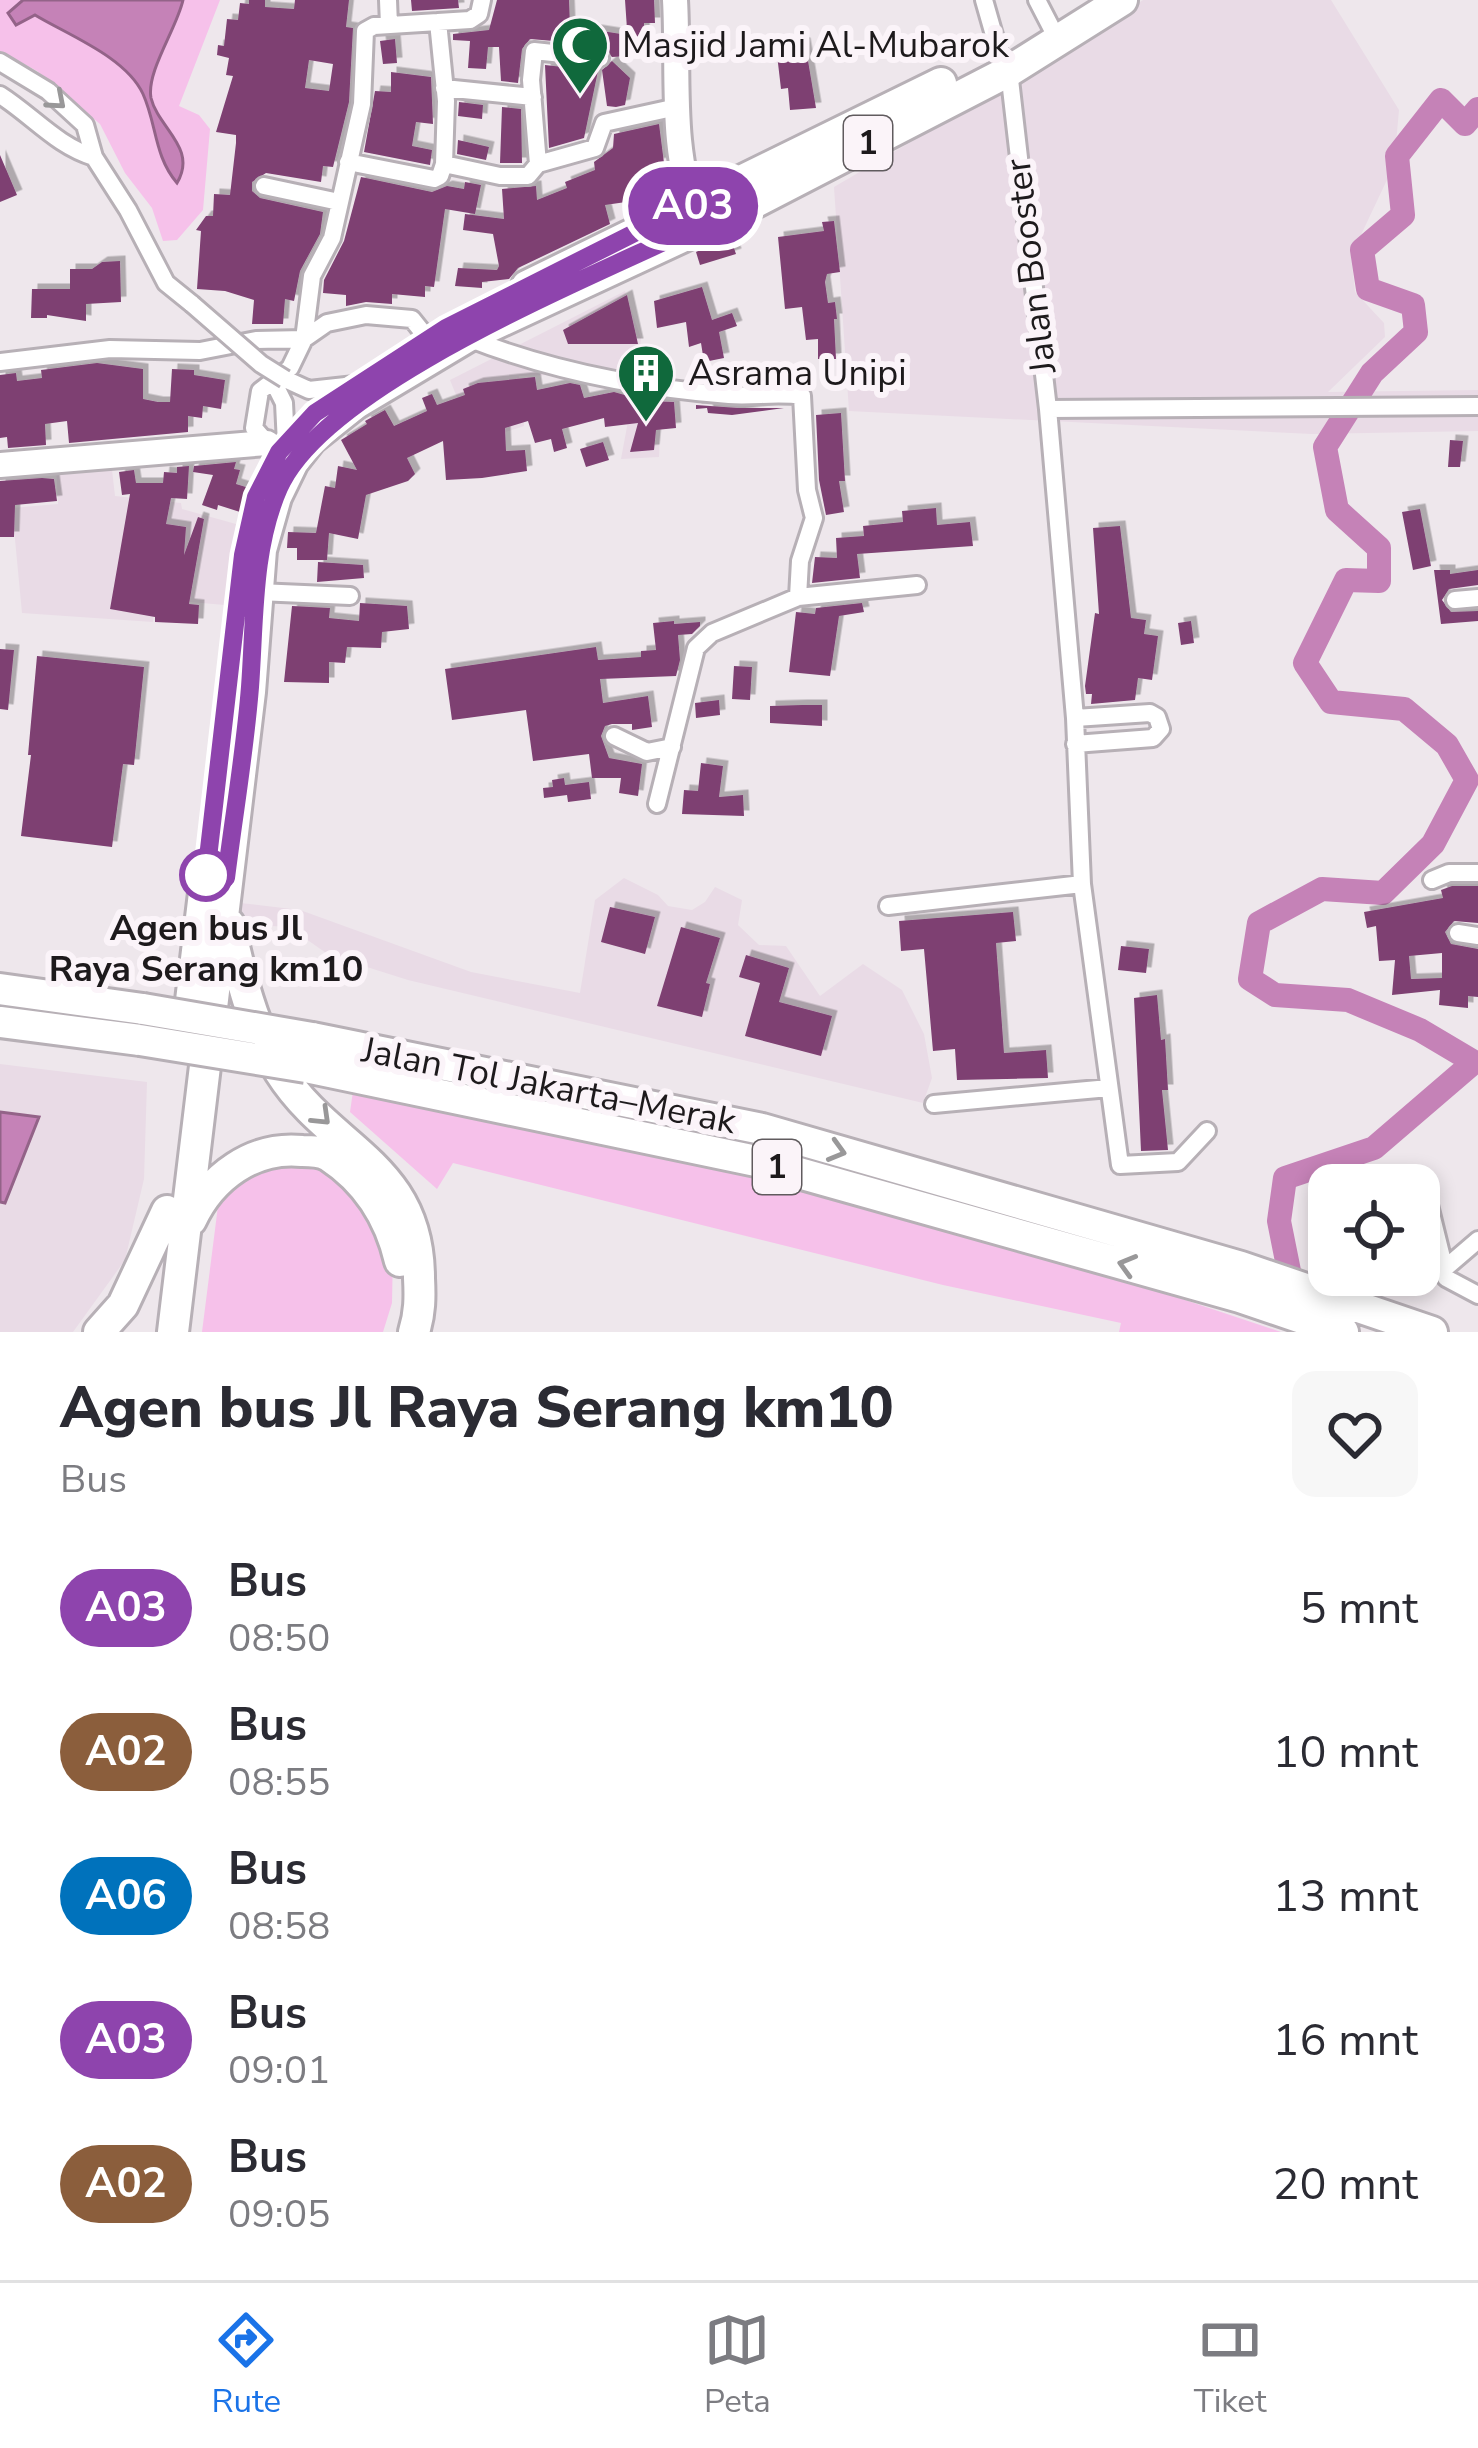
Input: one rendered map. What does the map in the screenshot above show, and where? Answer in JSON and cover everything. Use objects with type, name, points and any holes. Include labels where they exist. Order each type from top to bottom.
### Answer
[{"type":"highway","name":"1","points":[[1003,76],[1052,29],[1101,0]]},
{"type":"highway","name":"1","points":[[219,885],[243,555],[256,497],[281,450],[315,413],[428,339],[696,215],[740,210],[1003,76],[1122,0]]},
{"type":"highway","name":"1","points":[[281,450],[311,439],[356,404],[467,337],[696,215]]},
{"type":"highway","name":"1","points":[[154,1332],[176,1223],[265,531],[280,485],[281,450]]},
{"type":"highway","points":[[219,885],[246,992],[282,1076],[382,1175],[410,1214],[419,1262],[419,1315],[414,1332]]},
{"type":"highway","name":"Jalan Tol Jakarta–Merak","points":[[0,988],[143,1009],[309,1052],[763,1129],[1240,1282],[1335,1319],[1432,1332]]},
{"type":"highway","name":"Jalan Tol Jakarta–Merak","points":[[0,1025],[309,1052]]},
{"type":"highway","points":[[99,1332],[123,1305],[176,1223],[233,1169],[262,1154],[286,1149],[325,1153],[363,1186],[392,1226],[403,1272],[402,1314],[396,1332]]},
{"type":"highway","name":"1","points":[[173,1332],[176,1223]]},
{"type":"street","points":[[388,0],[388,25]]},
{"type":"street","points":[[281,450],[254,428],[260,391],[290,368],[304,339],[312,276],[326,254],[362,104],[364,31],[475,17],[482,0]]},
{"type":"street","points":[[675,0],[676,106],[696,215]]},
{"type":"street","name":"Jalan Booster","points":[[984,0],[1003,76],[1048,409],[1478,406]]},
{"type":"street","points":[[1037,1],[1052,29]]},
{"type":"street","points":[[348,162],[434,179],[440,176],[444,88],[438,22]]},
{"type":"street","points":[[444,164],[516,177],[532,174],[538,164],[535,51],[600,58]]},
{"type":"street","points":[[0,62],[48,91],[85,125],[94,157],[166,283],[280,383],[309,390],[355,385]]},
{"type":"street","points":[[444,88],[533,97]]},
{"type":"street","points":[[0,94],[67,149],[94,157]]},
{"type":"street","points":[[538,164],[596,148],[604,123],[676,106]]},
{"type":"street","points":[[263,186],[339,202]]},
{"type":"street","points":[[0,362],[110,350],[200,351],[256,340],[304,339],[327,323],[367,315],[412,319],[428,339]]},
{"type":"street","points":[[467,337],[551,365],[667,388],[802,396],[807,490],[814,518],[800,561],[798,597]]},
{"type":"street","points":[[280,383],[284,403],[281,450]]},
{"type":"street","points":[[1048,409],[1075,718],[1082,884],[1123,1166],[1178,1162],[1207,1131]]},
{"type":"street","points":[[0,465],[281,450]]},
{"type":"street","points":[[657,804],[700,642],[798,597],[917,585]]},
{"type":"street","points":[[258,592],[350,596]]},
{"type":"street","points":[[1455,599],[1478,598]]},
{"type":"street","points":[[1075,718],[1150,712],[1160,729],[1153,739],[1075,744]]},
{"type":"street","points":[[614,736],[647,752],[672,747]]},
{"type":"street","points":[[1432,880],[1449,873],[1478,873]]},
{"type":"street","points":[[888,906],[1082,884]]},
{"type":"street","points":[[1458,933],[1478,936]]},
{"type":"street","points":[[934,1104],[1109,1088]]},
{"type":"street","points":[[1444,1266],[1478,1240]]},
{"type":"street","points":[[1440,1249],[1446,1278],[1478,1295]]},
{"type":"shaded area","points":[[0,0],[220,0],[179,106],[199,115],[210,129],[203,210],[177,240],[163,241],[152,208],[125,173],[100,124],[37,71],[0,51]]},
{"type":"shaded area","points":[[23,0],[183,0],[151,87],[155,109],[183,159],[177,183],[164,162],[148,106],[135,81],[110,58],[35,15],[16,25],[8,13]]},
{"type":"shaded area","points":[[1143,0],[1331,0],[1399,110],[1394,165],[1351,256],[1355,292],[1384,323],[1385,337],[1328,392],[1478,390],[1478,431],[1312,434],[849,411],[834,187]]},
{"type":"shaded area","points":[[625,291],[641,338],[639,357],[663,364],[659,457],[621,459],[634,389],[581,374],[519,376],[524,426],[475,442],[450,380]]},
{"type":"shaded area","points":[[111,461],[115,496],[181,503],[182,509],[236,524],[225,605],[155,599],[153,622],[22,613],[12,508],[58,504],[56,465]]},
{"type":"shaded area","points":[[624,878],[658,895],[668,906],[692,910],[715,887],[742,900],[738,925],[759,945],[786,946],[820,996],[863,964],[902,990],[924,1034],[932,1078],[923,1103],[408,980],[329,955],[289,927],[237,924],[232,902],[300,910],[471,972],[580,993],[595,900]]},
{"type":"shaded area","points":[[0,1064],[147,1082],[144,1179],[125,1260],[73,1332],[0,1332]]},
{"type":"shaded area","points":[[353,1091],[696,1161],[1116,1277],[1281,1332],[1119,1332],[1121,1323],[943,1285],[453,1163],[437,1189],[350,1112]]},
{"type":"shaded area","points":[[0,1112],[39,1117],[5,1203],[0,1202]]},
{"type":"shaded area","points":[[265,1165],[317,1166],[372,1199],[393,1251],[392,1303],[383,1332],[202,1332],[219,1198]]},
{"type":"building","points":[[249,0],[265,0],[265,7],[294,9],[295,0],[349,0],[346,27],[353,28],[349,102],[333,167],[323,166],[321,182],[266,173],[252,182],[252,191],[260,198],[323,212],[320,234],[300,271],[294,301],[285,299],[283,324],[252,324],[254,300],[197,289],[201,231],[196,230],[206,216],[213,216],[214,194],[230,195],[236,143],[236,135],[216,132],[233,76],[226,75],[229,58],[217,55],[218,45],[224,46],[227,19],[238,20],[240,3],[249,4]],"holes":[[[309,60],[333,64],[329,91],[305,88]]]},
{"type":"building","points":[[411,0],[458,0],[459,8],[412,11]]},
{"type":"building","points":[[497,0],[569,0],[570,26],[621,34],[627,29],[625,0],[654,0],[655,23],[644,23],[645,55],[612,57],[601,45],[530,39],[522,49],[518,83],[501,81],[499,47],[488,47],[486,69],[468,68],[470,41],[453,40],[453,34],[489,30]]},
{"type":"building","points":[[395,39],[397,63],[383,64],[380,41]]},
{"type":"building","points":[[805,43],[816,108],[790,110],[788,88],[781,89],[776,46]]},
{"type":"building","points":[[612,61],[630,78],[625,105],[616,107],[607,106],[602,70]]},
{"type":"building","points":[[545,65],[598,71],[584,138],[549,148]]},
{"type":"building","points":[[391,72],[431,77],[433,124],[416,122],[412,146],[432,150],[430,165],[364,152],[375,91],[391,92]]},
{"type":"building","points":[[459,102],[483,105],[482,119],[458,116]]},
{"type":"building","points":[[502,107],[521,109],[522,163],[500,163]]},
{"type":"building","points":[[659,124],[664,163],[654,164],[658,192],[605,205],[610,224],[518,268],[509,279],[482,282],[482,288],[455,286],[458,268],[497,270],[499,266],[493,234],[463,230],[465,214],[504,219],[502,189],[536,186],[537,200],[567,188],[565,182],[595,170],[594,162],[613,148],[614,134]]},
{"type":"building","points":[[458,140],[489,147],[486,160],[457,154]]},
{"type":"building","points":[[0,155],[17,195],[0,202]]},
{"type":"building","points":[[361,177],[432,192],[447,186],[464,189],[465,182],[481,185],[475,214],[445,209],[434,287],[425,286],[425,297],[392,294],[392,304],[346,306],[346,295],[323,293],[324,280],[344,241]]},
{"type":"building","points":[[834,221],[840,272],[827,274],[825,282],[828,303],[835,302],[836,359],[818,359],[818,339],[806,340],[802,307],[785,309],[778,237],[824,231],[822,222]]},
{"type":"building","points":[[730,236],[736,254],[700,265],[696,252]]},
{"type":"building","points":[[120,261],[121,302],[86,304],[86,321],[47,315],[31,318],[32,289],[70,289],[70,269]]},
{"type":"building","points":[[702,287],[712,320],[732,313],[737,326],[719,332],[724,358],[704,362],[701,343],[689,347],[686,322],[657,328],[654,301]]},
{"type":"building","points":[[627,295],[638,344],[568,344],[563,330]]},
{"type":"building","points":[[97,363],[143,369],[143,399],[158,402],[170,402],[172,369],[225,380],[221,409],[203,406],[202,418],[188,416],[188,432],[69,443],[67,421],[45,424],[46,445],[8,448],[7,437],[0,438],[0,375],[16,373],[17,381],[42,378],[41,370]]},
{"type":"building","points":[[535,377],[537,390],[570,383],[580,385],[584,398],[614,392],[646,401],[674,402],[676,428],[656,430],[654,450],[630,452],[638,423],[605,427],[604,418],[562,429],[567,448],[554,452],[551,439],[535,443],[528,421],[505,428],[506,451],[525,450],[527,471],[482,478],[446,480],[443,441],[407,458],[415,474],[408,481],[366,495],[358,539],[329,533],[327,560],[297,560],[297,548],[287,548],[288,532],[316,533],[325,486],[335,488],[338,466],[357,470],[341,440],[365,421],[385,410],[394,426],[427,411],[422,398],[432,394],[437,405],[465,395],[463,389],[478,383]]},
{"type":"building","points":[[696,405],[784,408],[732,415],[708,413],[707,408],[696,409]]},
{"type":"building","points":[[841,413],[845,481],[839,481],[844,512],[826,515],[816,415]]},
{"type":"building","points":[[1450,440],[1463,441],[1460,467],[1448,467]]},
{"type":"building","points":[[603,442],[609,460],[586,467],[580,449]]},
{"type":"building","points":[[236,462],[234,469],[240,470],[236,484],[249,488],[240,512],[202,505],[213,475],[193,472],[194,466]]},
{"type":"building","points":[[189,466],[187,499],[171,498],[166,524],[186,527],[184,555],[198,517],[204,519],[189,604],[199,605],[198,624],[155,622],[155,617],[110,609],[130,494],[122,495],[119,472],[134,470],[136,483],[163,483],[164,472],[177,473],[177,467]]},
{"type":"building","points":[[54,479],[57,501],[15,505],[14,537],[0,537],[0,481]]},
{"type":"building","points":[[936,508],[937,525],[970,522],[973,546],[857,554],[860,578],[812,583],[815,557],[837,558],[836,538],[864,536],[863,526],[903,522],[902,511]]},
{"type":"building","points":[[1420,509],[1431,566],[1413,570],[1402,512]]},
{"type":"building","points":[[1120,526],[1131,618],[1146,620],[1144,634],[1158,636],[1152,680],[1138,678],[1135,700],[1091,704],[1092,694],[1086,694],[1085,686],[1095,613],[1099,614],[1093,528]]},
{"type":"building","points":[[318,562],[363,565],[364,578],[317,582]]},
{"type":"building","points":[[1434,570],[1450,570],[1450,574],[1478,570],[1478,585],[1449,589],[1442,600],[1451,612],[1478,611],[1478,621],[1441,624]]},
{"type":"building","points":[[360,603],[407,606],[409,629],[382,632],[381,648],[347,647],[345,663],[329,662],[329,683],[284,682],[292,606],[330,608],[329,618],[359,621]]},
{"type":"building","points":[[862,603],[864,612],[839,616],[830,676],[789,672],[796,612],[815,614],[816,608]]},
{"type":"building","points":[[1191,621],[1194,643],[1181,645],[1178,623]]},
{"type":"building","points":[[700,622],[692,634],[678,635],[676,676],[600,679],[603,703],[648,696],[652,727],[632,730],[632,724],[612,724],[605,726],[601,736],[609,758],[642,764],[638,796],[619,793],[621,778],[592,778],[589,754],[533,761],[526,710],[452,720],[445,669],[596,647],[598,660],[641,657],[641,651],[656,650],[653,623]]},
{"type":"building","points":[[0,649],[14,650],[8,710],[0,709]]},
{"type":"building","points":[[37,656],[144,667],[134,765],[123,764],[112,847],[21,836]]},
{"type":"building","points":[[734,666],[752,667],[750,700],[732,699]]},
{"type":"building","points":[[719,700],[720,715],[696,718],[695,703]]},
{"type":"building","points":[[822,705],[822,726],[770,723],[770,706]]},
{"type":"building","points":[[701,763],[723,766],[719,797],[743,795],[744,816],[682,814],[684,790],[698,791]]},
{"type":"building","points":[[564,778],[565,785],[589,782],[591,799],[544,798],[543,788]]},
{"type":"building","points":[[1478,886],[1478,923],[1454,921],[1445,932],[1451,944],[1478,949],[1478,997],[1468,996],[1468,1008],[1439,1005],[1440,990],[1392,995],[1395,960],[1379,961],[1376,926],[1367,928],[1364,912],[1443,898],[1441,890]],"holes":[[[1442,953],[1442,978],[1411,979],[1409,956]]]},
{"type":"building","points":[[610,907],[655,917],[645,954],[601,942]]},
{"type":"building","points":[[1013,912],[1016,941],[996,943],[1004,1053],[1046,1050],[1048,1078],[957,1080],[955,1049],[933,1051],[924,949],[901,951],[899,921]]},
{"type":"building","points":[[681,927],[720,938],[706,983],[710,984],[702,1017],[657,1006]]},
{"type":"building","points":[[1121,946],[1149,949],[1146,973],[1118,970]]},
{"type":"building","points":[[746,955],[789,968],[779,1002],[832,1016],[821,1056],[745,1036],[760,983],[739,977]]},
{"type":"building","points":[[1157,995],[1161,1040],[1165,1039],[1168,1090],[1162,1090],[1168,1150],[1141,1151],[1134,998]]},
{"type":"waterway","points":[[1294,1296],[1279,1221],[1285,1178],[1374,1148],[1474,1062],[1420,1030],[1348,1000],[1275,995],[1250,979],[1259,923],[1322,889],[1383,893],[1433,844],[1467,780],[1447,745],[1404,709],[1331,702],[1305,663],[1346,580],[1379,581],[1379,548],[1337,510],[1325,447],[1372,373],[1416,332],[1413,305],[1368,289],[1362,250],[1403,215],[1397,156],[1441,100],[1465,124],[1478,109]]},
{"type":"bus line","name":"A03","points":[[206,875],[243,555],[256,497],[279,452],[315,413],[446,328],[692,204],[700,225],[467,337],[328,424],[293,462],[275,497],[261,550],[250,692],[226,878]]},
{"type":"place","name":"Masjid Jami Al-Mubarok","points":[[580,96]]},
{"type":"place","name":"Asrama Unipi","points":[[646,424]]},
{"type":"place","name":"Agen bus Jl Raya Serang km10","points":[[206,875]]}]
